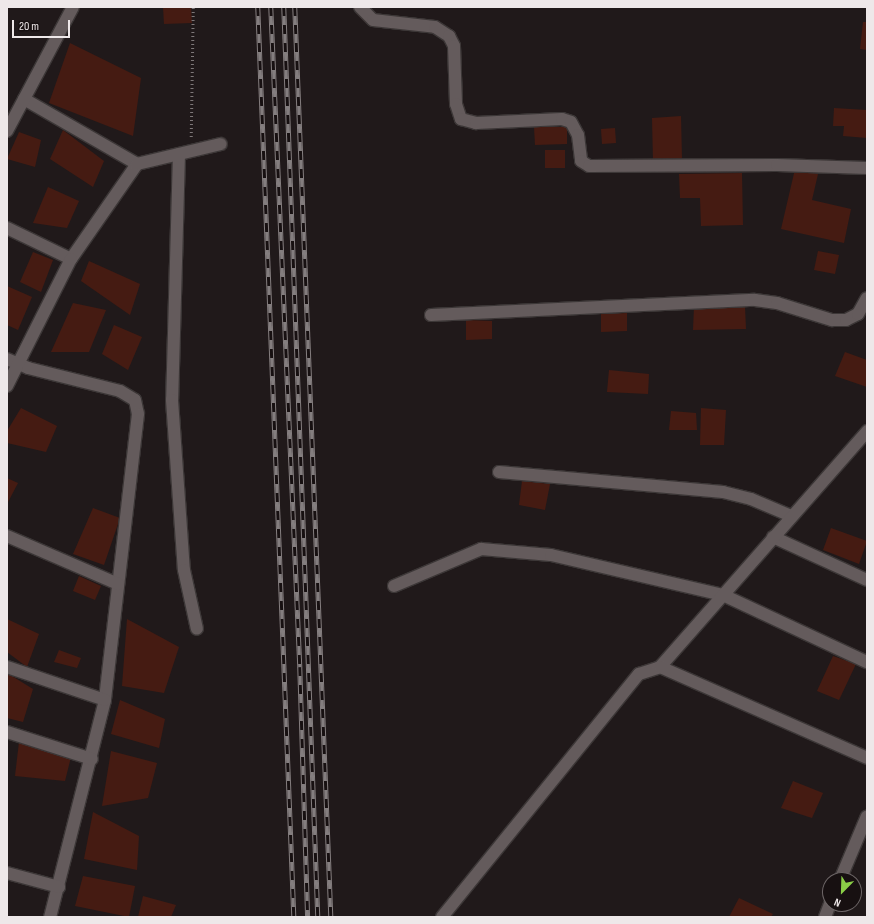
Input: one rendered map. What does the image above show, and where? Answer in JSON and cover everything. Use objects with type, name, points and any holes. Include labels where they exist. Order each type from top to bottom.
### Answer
[{"type":"street","points":[[7,131],[73,7]]},
{"type":"street","points":[[360,7],[373,20],[435,27],[450,36],[454,46],[456,104],[461,119],[476,123],[562,119],[570,122],[578,135],[581,161],[589,166],[777,165],[867,168]]},
{"type":"street","points":[[24,99],[137,164]]},
{"type":"street","points":[[7,386],[20,365],[71,259],[137,164],[220,144]]},
{"type":"street","points":[[179,154],[172,400],[184,570],[197,629]]},
{"type":"street","points":[[7,228],[71,259]]},
{"type":"street","points":[[431,316],[755,300],[777,303],[832,320],[846,320],[858,314],[867,298]]},
{"type":"street","points":[[7,359],[20,365],[120,391],[135,400],[138,414],[105,700],[92,759],[50,917]]},
{"type":"street","points":[[442,917],[639,674],[660,667],[791,516],[866,433]]},
{"type":"street","points":[[499,472],[723,492],[751,499],[791,516]]},
{"type":"street","points":[[7,536],[118,584]]},
{"type":"street","points":[[773,538],[867,580]]},
{"type":"street","points":[[394,586],[481,549],[501,549],[551,555],[723,595],[867,662]]},
{"type":"street","points":[[7,667],[105,700]]},
{"type":"street","points":[[660,667],[867,758]]},
{"type":"street","points":[[7,732],[92,759]]},
{"type":"street","points":[[843,872],[867,816]]},
{"type":"street","points":[[7,873],[59,887]]},
{"type":"path","points":[[191,151],[193,7]]},
{"type":"building","points":[[163,7],[191,7],[192,23],[164,24]]},
{"type":"building","points":[[863,22],[867,22],[867,50],[860,49]]},
{"type":"building","points":[[70,43],[141,78],[133,136],[49,103]]},
{"type":"building","points":[[834,108],[867,110],[867,138],[843,136],[844,126],[833,126]]},
{"type":"building","points":[[681,116],[682,160],[653,161],[652,118]]},
{"type":"building","points":[[534,127],[567,127],[567,144],[535,145]]},
{"type":"building","points":[[615,128],[616,143],[602,144],[601,129]]},
{"type":"building","points":[[63,130],[104,161],[93,187],[50,159]]},
{"type":"building","points":[[19,132],[41,140],[35,167],[7,159]]},
{"type":"building","points":[[545,150],[565,150],[565,168],[545,168]]},
{"type":"building","points":[[795,169],[818,174],[812,200],[851,209],[844,243],[781,229]]},
{"type":"building","points":[[742,173],[743,225],[701,226],[700,198],[680,198],[679,174]]},
{"type":"building","points":[[48,187],[79,201],[67,228],[33,223]]},
{"type":"building","points":[[818,251],[839,255],[835,274],[814,270]]},
{"type":"building","points":[[33,252],[53,260],[41,292],[20,282]]},
{"type":"building","points":[[89,261],[140,284],[130,315],[81,281]]},
{"type":"building","points":[[7,286],[32,297],[18,330],[7,325]]},
{"type":"building","points":[[73,303],[106,310],[89,352],[51,352]]},
{"type":"building","points":[[694,307],[745,307],[746,329],[693,330]]},
{"type":"building","points":[[627,313],[627,331],[601,332],[601,314]]},
{"type":"building","points":[[466,320],[492,321],[492,339],[466,340]]},
{"type":"building","points":[[114,325],[142,337],[128,370],[102,354]]},
{"type":"building","points":[[845,352],[867,360],[867,387],[835,376]]},
{"type":"building","points":[[609,370],[649,374],[648,394],[607,392]]},
{"type":"building","points":[[21,408],[57,426],[46,452],[7,443],[7,431]]},
{"type":"building","points":[[701,408],[726,410],[724,445],[700,445]]},
{"type":"building","points":[[671,411],[696,413],[697,430],[669,430]]},
{"type":"building","points":[[7,478],[18,483],[7,504]]},
{"type":"building","points":[[522,481],[550,484],[545,510],[519,505]]},
{"type":"building","points":[[93,508],[120,518],[104,565],[73,554]]},
{"type":"building","points":[[831,528],[867,541],[859,564],[823,550]]},
{"type":"building","points":[[79,576],[101,586],[95,600],[73,591]]},
{"type":"building","points":[[7,619],[39,634],[27,667],[7,652]]},
{"type":"building","points":[[127,619],[179,647],[164,693],[122,686]]},
{"type":"building","points":[[59,650],[81,658],[77,668],[54,662]]},
{"type":"building","points":[[833,656],[856,664],[839,700],[817,691]]},
{"type":"building","points":[[7,673],[33,689],[23,722],[7,718]]},
{"type":"building","points":[[120,700],[165,719],[159,748],[111,734]]},
{"type":"building","points":[[19,742],[72,753],[65,781],[15,776]]},
{"type":"building","points":[[111,751],[157,763],[148,798],[102,806]]},
{"type":"building","points":[[793,781],[823,793],[812,818],[781,808]]},
{"type":"building","points":[[93,812],[139,836],[137,870],[84,859]]},
{"type":"building","points":[[83,876],[135,886],[129,917],[75,906]]},
{"type":"building","points":[[143,896],[176,905],[171,917],[138,917]]},
{"type":"building","points":[[739,898],[773,914],[771,917],[729,917]]},
{"type":"railway","points":[[258,7],[294,917]]},
{"type":"railway","points":[[271,7],[300,667],[308,917]]},
{"type":"railway","points":[[284,7],[318,917]]},
{"type":"railway","points":[[295,7],[331,917]]}]
